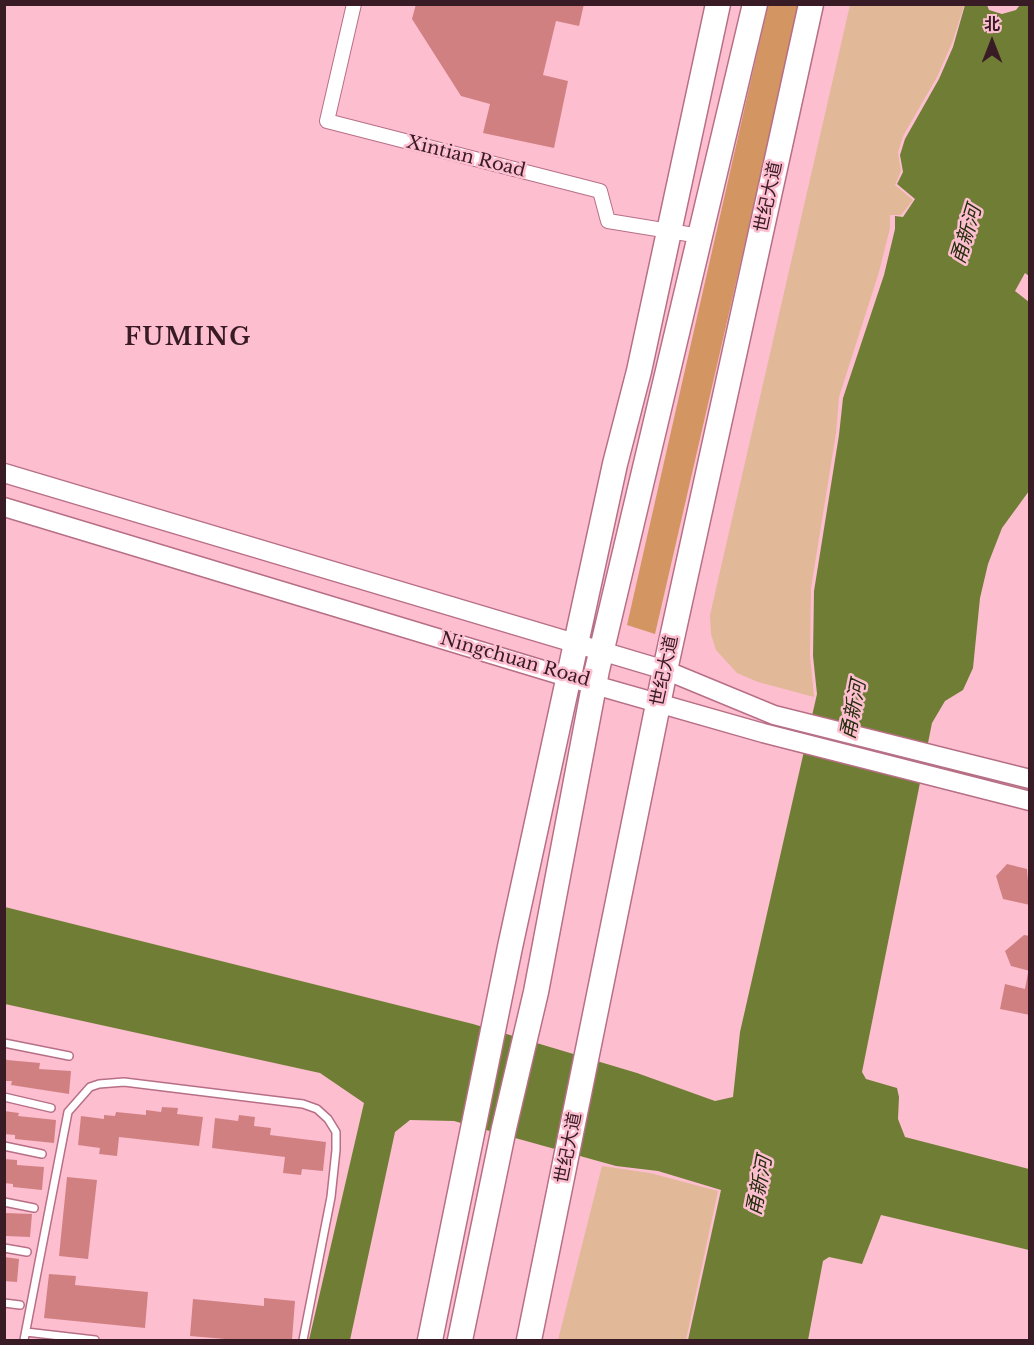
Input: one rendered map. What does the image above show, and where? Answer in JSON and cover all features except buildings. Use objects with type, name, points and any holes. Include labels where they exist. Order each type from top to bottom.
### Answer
[{"type":"highway","points":[[430,1341],[500,998],[615,465],[639,371],[718,4]]},
{"type":"highway","points":[[460,1341],[504,1128],[536,992],[602,651],[755,4]]},
{"type":"highway","name":"世纪大道","points":[[529,1341],[658,702],[811,4]]},
{"type":"main road","points":[[4,473],[665,670],[774,715],[1029,779]]},
{"type":"main road","name":"Ningchuan Road","points":[[4,507],[570,678],[763,733],[1029,801]]},
{"type":"street","name":"Xintian Road","points":[[354,4],[327,121],[600,191],[609,221],[700,236]]},
{"type":"lane","points":[[4,1043],[69,1056]]},
{"type":"lane","points":[[24,1341],[68,1112],[90,1087],[124,1082],[303,1104],[317,1109],[328,1119],[336,1132],[331,1197],[303,1341]]},
{"type":"lane","points":[[4,1097],[51,1108]]},
{"type":"lane","points":[[4,1146],[42,1154]]},
{"type":"lane","points":[[4,1202],[34,1208]]},
{"type":"lane","points":[[4,1248],[27,1252]]},
{"type":"lane","points":[[4,1303],[20,1305]]},
{"type":"lane","points":[[26,1332],[95,1341]]},
{"type":"shaded area","points":[[768,5],[800,5],[655,634],[627,625]]},
{"type":"shaded area","points":[[850,5],[964,6],[952,43],[937,77],[903,136],[898,153],[901,171],[895,185],[913,200],[901,215],[890,215],[890,228],[879,272],[839,397],[836,433],[811,588],[810,656],[814,697],[758,682],[737,673],[716,650],[711,634],[710,615]]},
{"type":"shaded area","points":[[602,1166],[650,1173],[718,1191],[686,1340],[558,1340]]},
{"type":"water","name":"甬新河","points":[[965,5],[987,5],[989,10],[1002,14],[1016,10],[1020,5],[1029,5],[1029,276],[1025,273],[1015,291],[1029,302],[1029,491],[1002,528],[988,564],[980,598],[973,668],[963,690],[945,701],[932,723],[862,1072],[866,1079],[897,1088],[898,1119],[905,1137],[1029,1169],[1029,1250],[881,1215],[862,1264],[829,1257],[823,1261],[808,1340],[688,1340],[721,1190],[658,1171],[616,1166],[454,1121],[410,1120],[395,1132],[350,1340],[309,1340],[364,1103],[320,1073],[5,1004],[5,907],[473,1024],[637,1073],[715,1101],[733,1097],[740,1032],[817,694],[813,656],[814,591],[843,398],[884,275],[895,229],[895,216],[903,217],[915,199],[897,184],[903,172],[900,155],[905,139],[939,79],[953,47]]},
{"type":"district","name":"FUMING","points":[[188,338]]}]
